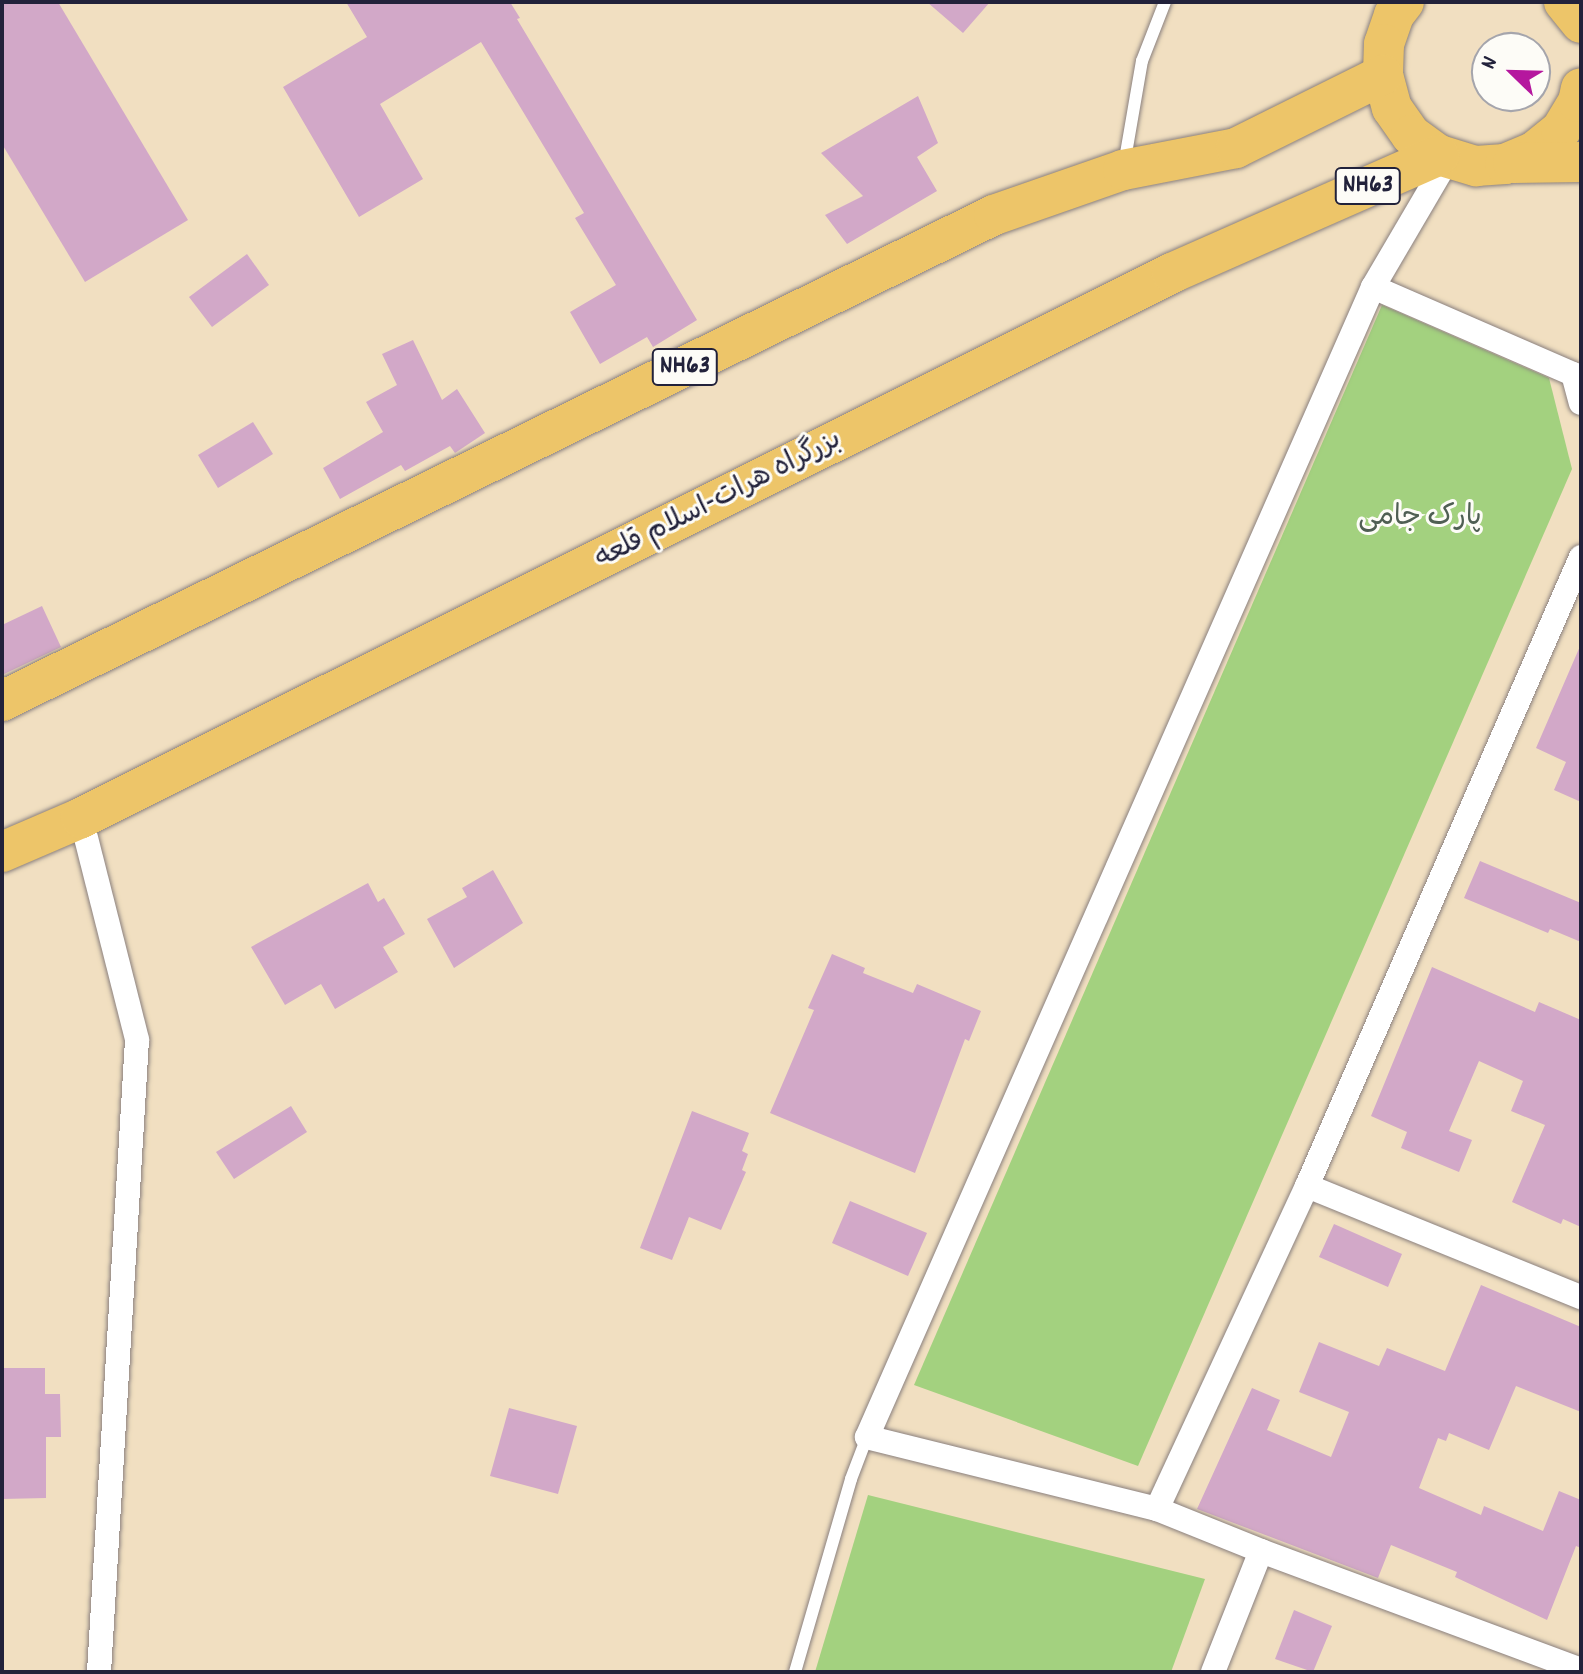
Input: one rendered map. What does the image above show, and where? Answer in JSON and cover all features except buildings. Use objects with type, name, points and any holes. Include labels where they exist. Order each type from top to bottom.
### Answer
[{"type":"highway","points":[[1564,2],[1581,23]]},
{"type":"highway","name":"NH63","points":[[1397,6],[1384,44],[1383,75],[1392,108],[1411,135],[1443,157],[1476,166],[1581,162]]},
{"type":"highway","name":"NH63","points":[[2,701],[994,215],[1123,170],[1236,148],[1383,75]]},
{"type":"highway","name":"NH63","points":[[1505,164],[1535,151],[1561,130],[1578,102],[1581,88]]},
{"type":"highway","name":"بزرگراه هرات-اسلام قلعه","points":[[2,852],[81,818],[1172,273],[1443,157]]},
{"type":"street","points":[[1443,157],[1373,287],[867,1437],[1157,1509],[1581,1670]]},
{"type":"street","points":[[1373,287],[1573,374],[1581,403]]},
{"type":"street","points":[[1157,1509],[1307,1186],[1581,557]]},
{"type":"street","points":[[81,818],[137,1040],[99,1672]]},
{"type":"street","points":[[1307,1186],[1581,1297]]},
{"type":"street","points":[[1213,1672],[1261,1551]]},
{"type":"lane","points":[[1123,170],[1142,61],[1165,2]]},
{"type":"lane","points":[[795,1672],[851,1479],[867,1437]]},
{"type":"green space","name":"پارک جامی","points":[[1382,305],[1549,378],[1572,469],[1138,1466],[914,1385]]},
{"type":"green space","points":[[868,1495],[1205,1579],[1171,1672],[815,1672]]}]
